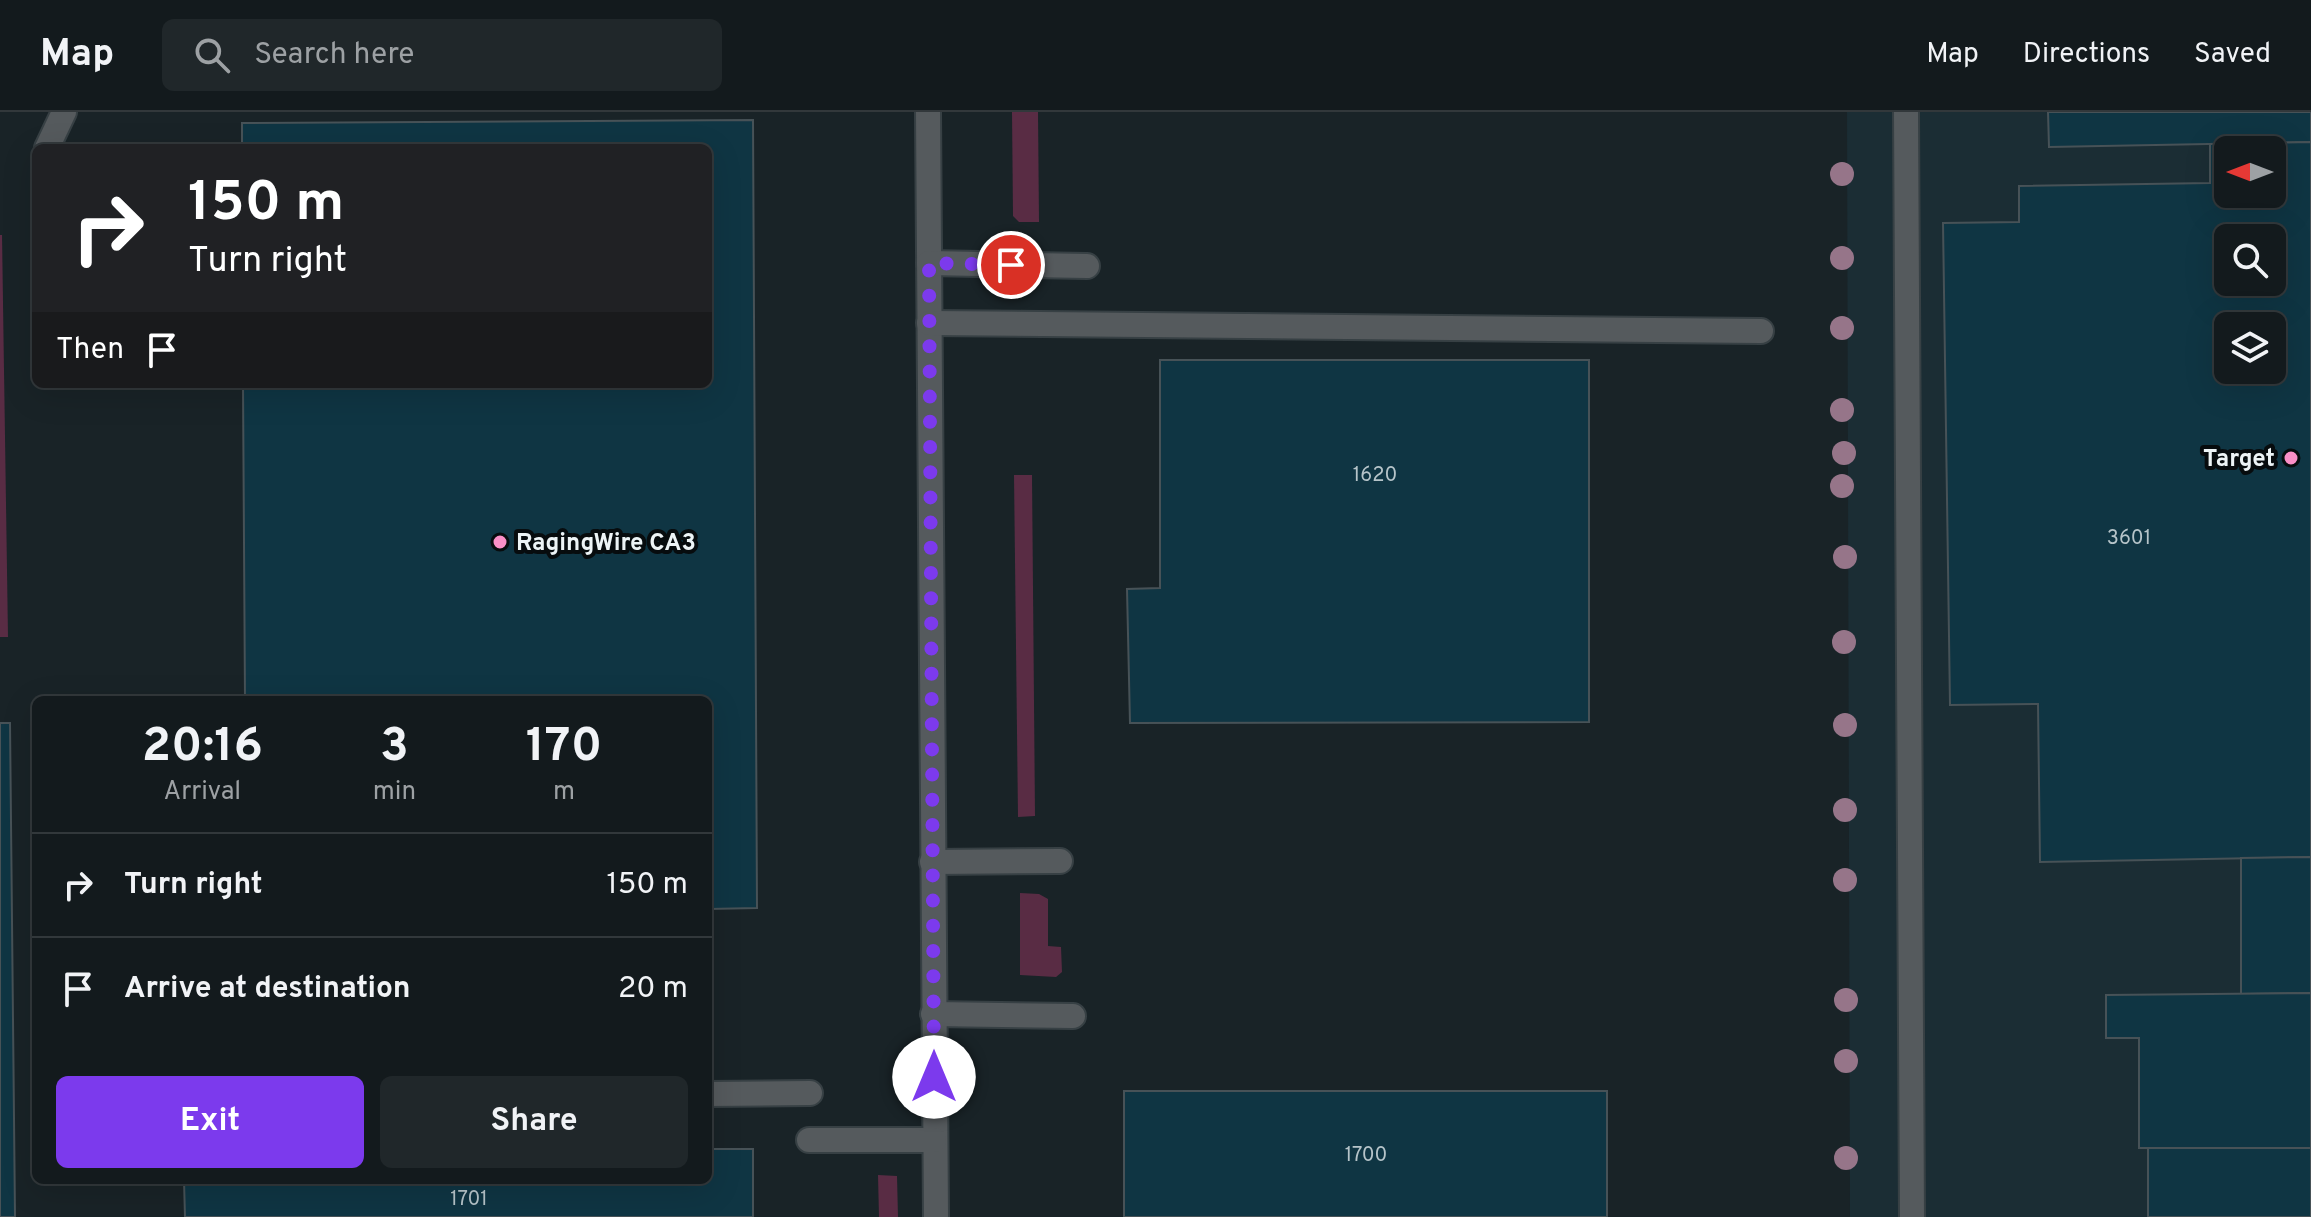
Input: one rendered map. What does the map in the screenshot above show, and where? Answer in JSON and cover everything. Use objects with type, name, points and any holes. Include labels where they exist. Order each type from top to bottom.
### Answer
[{"type":"street","points":[[49,144],[64,112]]},
{"type":"street","points":[[928,112],[936,1217]]},
{"type":"street","points":[[1906,112],[1912,1217]]},
{"type":"street","points":[[929,263],[1087,266]]},
{"type":"street","points":[[929,323],[1761,331]]},
{"type":"street","points":[[932,862],[1060,861]]},
{"type":"street","points":[[933,1014],[1073,1016]]},
{"type":"street","points":[[712,1094],[810,1093]]},
{"type":"street","points":[[809,1140],[934,1140]]},
{"type":"shaded area","points":[[1012,112],[1038,112],[1039,222],[1019,222],[1013,216]]},
{"type":"shaded area","points":[[1847,112],[2311,112],[2311,1217],[1850,1217]]},
{"type":"shaded area","points":[[2,235],[8,637],[0,637]]},
{"type":"shaded area","points":[[1014,475],[1032,475],[1035,816],[1018,817]]},
{"type":"shaded area","points":[[1020,893],[1039,894],[1048,899],[1048,946],[1061,947],[1062,972],[1056,977],[1020,975]]},
{"type":"shaded area","points":[[878,1175],[897,1176],[898,1217],[879,1217]]},
{"type":"building","points":[[2048,112],[2311,112],[2311,142],[2286,142],[2286,136],[2214,136],[2214,144],[2049,147]]},
{"type":"building","name":"RagingWire CA3","points":[[753,120],[757,908],[712,909],[712,696],[245,696],[243,388],[712,388],[712,144],[242,144],[242,123]]},
{"type":"building","points":[[2286,142],[2311,142],[2311,857],[2040,862],[2038,704],[1950,705],[1943,223],[2019,222],[2019,186],[2210,183],[2210,144],[2214,144],[2214,208],[2286,208]]},
{"type":"building","points":[[1160,360],[1589,360],[1589,722],[1130,723],[1127,589],[1160,588]]},
{"type":"building","points":[[0,723],[10,723],[15,1217],[0,1217]]},
{"type":"building","points":[[2311,857],[2311,993],[2241,994],[2241,858]]},
{"type":"building","points":[[2311,993],[2311,1148],[2139,1148],[2139,1038],[2106,1038],[2106,995]]},
{"type":"building","points":[[1124,1091],[1607,1091],[1607,1217],[1124,1217]]},
{"type":"building","points":[[2148,1148],[2311,1148],[2311,1217],[2148,1217]]},
{"type":"building","points":[[712,1149],[753,1149],[753,1217],[185,1217],[184,1184],[712,1184]]},
{"type":"place","name":"Target","points":[[2291,458]]},
{"type":"place","name":"RagingWire CA3","points":[[500,542]]},
{"type":"route","points":[[934,1077],[929,263],[1011,265]]}]
